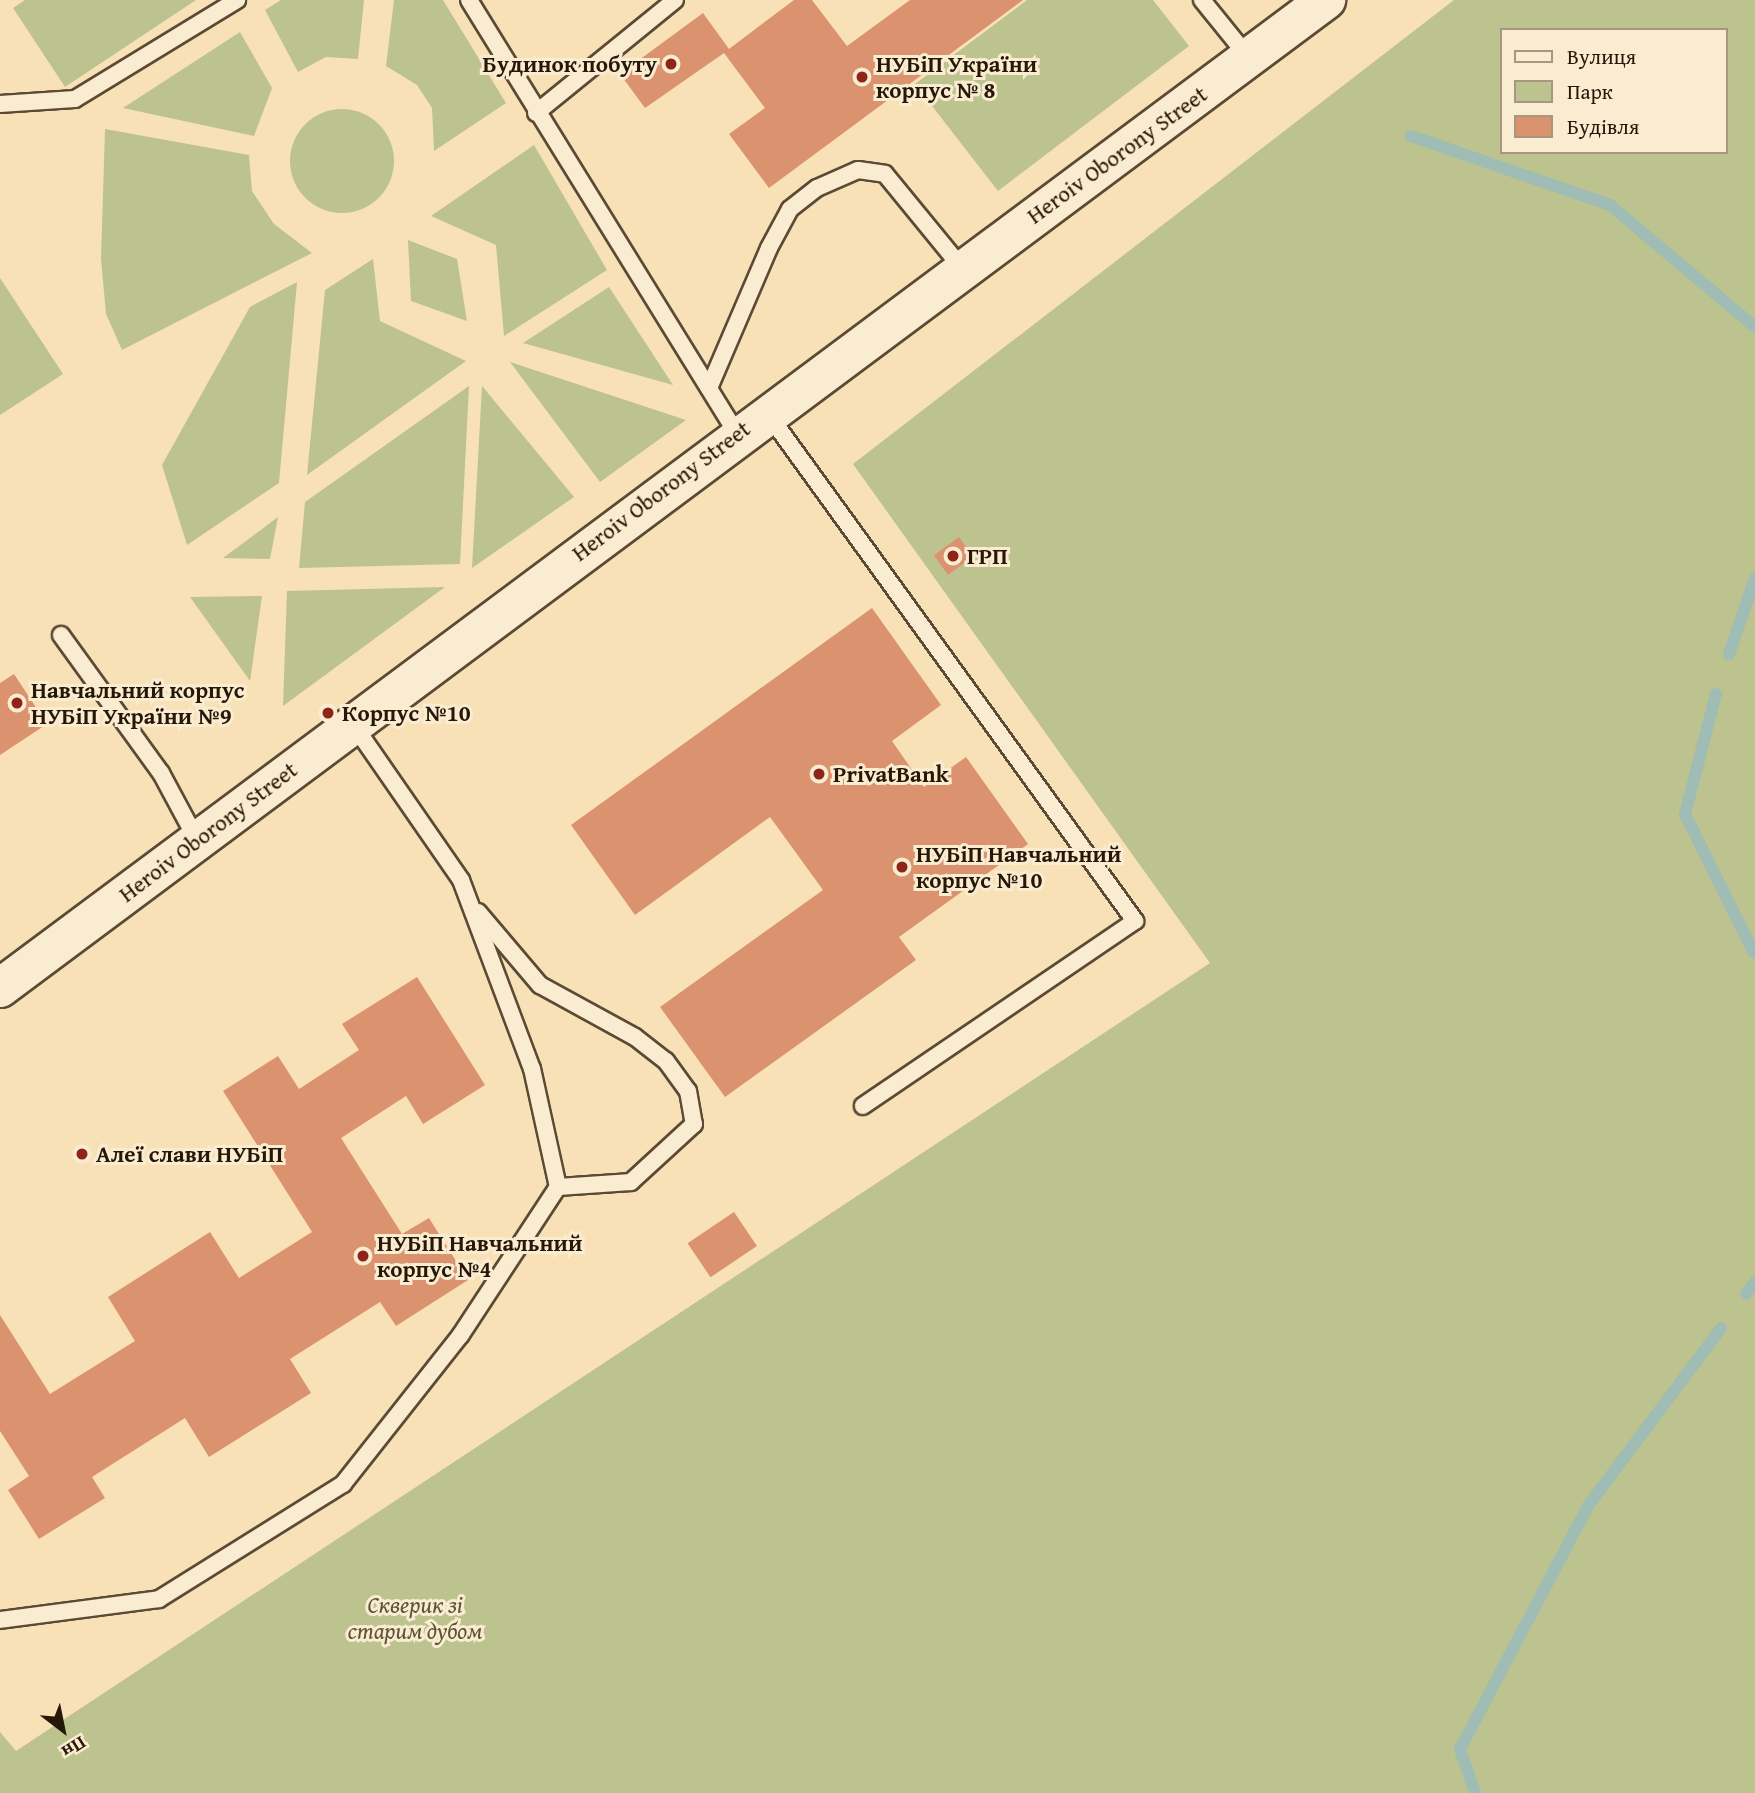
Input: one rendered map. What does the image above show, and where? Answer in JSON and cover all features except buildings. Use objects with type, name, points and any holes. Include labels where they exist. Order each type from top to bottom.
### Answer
[{"type":"street","name":"Heroiv Oborony Street","points":[[0,988],[752,423],[1326,0]]},
{"type":"lane","points":[[0,104],[75,99],[237,0]]},
{"type":"lane","points":[[469,0],[536,113],[709,388],[752,423],[1135,921],[863,1106]]},
{"type":"lane","points":[[536,113],[675,0]]},
{"type":"lane","points":[[1202,0],[1249,58]]},
{"type":"lane","points":[[709,388],[769,248],[790,209],[817,188],[858,170],[885,174],[962,268]]},
{"type":"lane","points":[[61,635],[162,773],[197,840]]},
{"type":"lane","points":[[0,1620],[159,1599],[343,1484],[460,1336],[558,1187],[532,1069],[461,880],[352,723]]},
{"type":"lane","points":[[469,902],[540,985],[635,1037],[666,1061],[688,1091],[694,1124],[631,1182],[558,1187]]},
{"type":"green space","points":[[25,0],[196,0],[65,87],[13,8]]},
{"type":"green space","points":[[281,0],[364,0],[358,59],[326,57],[298,72],[265,10]]},
{"type":"green space","points":[[394,0],[443,0],[506,103],[434,151],[432,108],[417,85],[386,66]]},
{"type":"green space","points":[[1027,0],[1153,0],[1189,46],[998,191],[915,84]]},
{"type":"green space","name":"Скверик зі старим дубом","points":[[1454,0],[1755,0],[1755,1793],[0,1793],[0,1732],[16,1751],[1210,963],[853,464]]},
{"type":"green space","points":[[240,32],[272,88],[254,136],[123,108]]},
{"type":"green space","points":[[342,109],[362,113],[385,132],[390,141],[394,161],[390,181],[371,204],[362,209],[342,213],[322,209],[299,190],[294,181],[290,161],[294,141],[313,118],[322,113]]},
{"type":"green space","points":[[105,129],[249,155],[252,191],[274,224],[312,253],[122,350],[106,314],[101,259]]},
{"type":"green space","points":[[534,145],[607,270],[504,336],[496,245],[431,216]]},
{"type":"green space","points":[[408,240],[457,259],[467,321],[411,301]]},
{"type":"green space","points":[[373,259],[380,321],[466,361],[307,475],[325,290]]},
{"type":"green space","points":[[0,278],[63,374],[0,415]]},
{"type":"green space","points":[[297,282],[279,483],[187,545],[162,465],[250,307]]},
{"type":"green space","points":[[609,287],[673,385],[523,343]]},
{"type":"green space","points":[[510,362],[686,420],[600,482]]},
{"type":"green space","points":[[469,386],[460,564],[299,568],[305,502]]},
{"type":"green space","points":[[482,386],[574,497],[472,568]]},
{"type":"green space","points":[[278,517],[270,559],[223,558]]},
{"type":"green space","points":[[445,587],[283,706],[287,591]]},
{"type":"green space","points":[[262,596],[250,681],[190,597]]},
{"type":"waterway","points":[[1411,136],[1610,205],[1755,327]]},
{"type":"waterway","points":[[1729,654],[1755,578]]},
{"type":"waterway","points":[[1716,694],[1685,814],[1754,953]]},
{"type":"waterway","points":[[1746,1294],[1755,1282]]},
{"type":"waterway","points":[[1475,1793],[1460,1749],[1588,1506],[1721,1328]]},
{"type":"place","name":"Будинок побуту","points":[[671,64]]},
{"type":"place","name":"НУБіП України корпус № 8","points":[[862,77]]},
{"type":"place","name":"ГРП","points":[[953,556]]},
{"type":"place","name":"Навчальний корпус НУБіП України №9","points":[[17,703]]},
{"type":"place","name":"Корпус №10","points":[[328,713]]},
{"type":"place","name":"PrivatBank","points":[[819,774]]},
{"type":"place","name":"НУБіП Навчальний корпус №10","points":[[902,867]]},
{"type":"place","name":"Алеї слави НУБіП","points":[[82,1154]]},
{"type":"place","name":"НУБіП Навчальний корпус №4","points":[[363,1256]]}]
